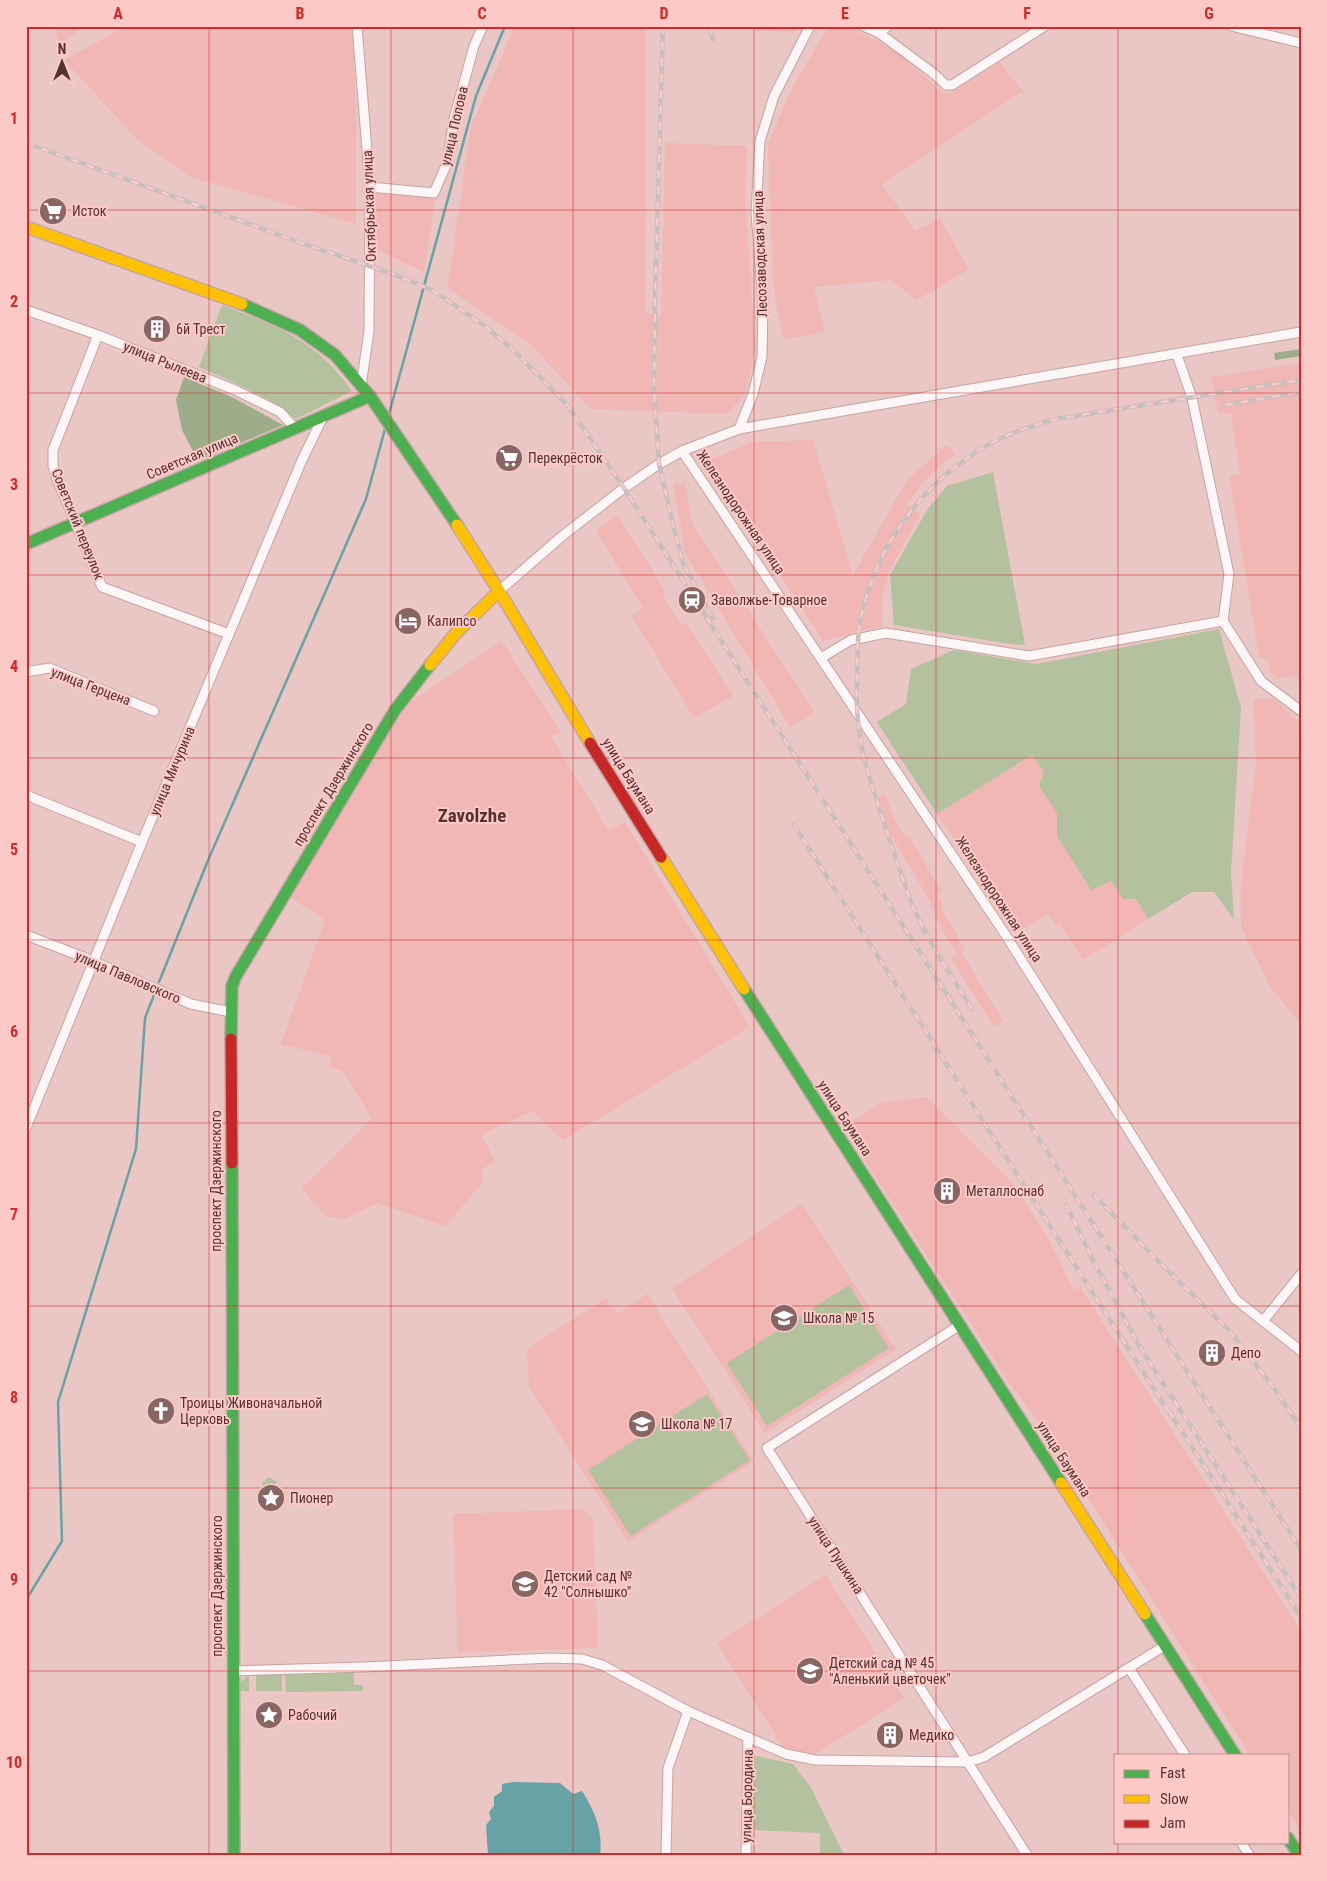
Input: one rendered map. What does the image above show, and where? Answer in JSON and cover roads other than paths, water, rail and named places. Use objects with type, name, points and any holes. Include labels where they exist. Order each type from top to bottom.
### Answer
[{"type":"main road","name":"улица Баумана","points":[[26,227],[249,307],[300,330],[335,355],[370,396],[437,494],[499,591],[599,758],[779,1044],[1235,1754]]},
{"type":"main road","name":"Советская улица","points":[[26,544],[370,396]]},
{"type":"main road","name":"проспект Дзержинского","points":[[234,1855],[232,986],[236,976],[395,710],[456,632],[499,591]]},
{"type":"main road","points":[[1290,1841],[1299,1855]]},
{"type":"street","name":"Октябрьская улица","points":[[357,26],[370,187],[369,331],[361,386]]},
{"type":"street","name":"улица Попова","points":[[370,187],[434,193],[446,163],[454,119],[474,46],[483,26]]},
{"type":"street","name":"Лесозаводская улица","points":[[740,429],[753,394],[762,357],[763,302],[756,213],[760,141],[774,96],[810,26]]},
{"type":"street","points":[[863,26],[880,33],[946,85],[952,84],[1045,26]]},
{"type":"street","points":[[880,33],[888,26]]},
{"type":"street","points":[[1231,26],[1301,43]]},
{"type":"street","name":"улица Рылеева","points":[[26,310],[98,335],[235,390],[280,412],[295,428]]},
{"type":"street","points":[[499,591],[561,537],[624,488],[659,464],[682,451],[740,429],[1177,355],[1301,332]]},
{"type":"street","name":"Советский переулок","points":[[98,335],[53,450],[57,479],[102,586],[229,634]]},
{"type":"street","points":[[1177,355],[1192,398],[1229,574],[1224,621],[1262,681],[1301,710]]},
{"type":"street","name":"улица Мичурина","points":[[26,1128],[142,842],[302,460],[323,417]]},
{"type":"street","name":"Железнодорожная улица","points":[[682,451],[1005,934],[1235,1299],[1301,1352]]},
{"type":"street","points":[[821,658],[852,640],[886,633],[1029,656],[1224,621]]},
{"type":"street","name":"улица Герцена","points":[[26,672],[49,668],[154,711]]},
{"type":"street","points":[[26,795],[142,842]]},
{"type":"street","name":"улица Павловского","points":[[26,935],[191,1004],[231,1012]]},
{"type":"street","points":[[1263,1321],[1301,1274]]},
{"type":"street","name":"улица Пушкина","points":[[960,1325],[768,1448],[1027,1855]]},
{"type":"street","points":[[233,1670],[365,1667],[550,1658],[582,1659],[602,1665],[688,1711],[786,1754],[815,1760],[968,1762],[984,1757],[1166,1645]]},
{"type":"street","points":[[1129,1668],[1184,1754]]},
{"type":"street","points":[[666,1855],[668,1768],[688,1711]]},
{"type":"street","name":"улица Бородина","points":[[746,1855],[748,1738]]},
{"type":"street","points":[[1241,1844],[1248,1855]]},
{"type":"water","points":[[513,1782],[560,1783],[573,1794],[582,1791],[597,1821],[601,1846],[600,1855],[488,1855],[486,1825],[491,1819],[489,1812],[494,1806],[494,1797],[502,1791],[502,1784]]},
{"type":"waterway","points":[[389,414],[476,96],[505,26]]},
{"type":"waterway","points":[[159,982],[209,858],[366,499],[385,429]]},
{"type":"waterway","points":[[26,1600],[62,1541],[58,1402],[136,1149],[145,1018],[154,995]]},
{"type":"railway","points":[[663,26],[654,393],[659,464],[684,565],[713,618]]},
{"type":"railway","points":[[710,26],[713,39]]},
{"type":"railway","points":[[26,143],[310,246],[396,275],[434,291],[486,327],[514,351],[568,406],[624,488],[1301,1550]]},
{"type":"railway","points":[[972,1009],[934,949],[915,911],[892,846],[862,750],[857,702],[859,629],[867,594],[889,543],[904,520],[941,479],[963,461],[986,446],[1011,434],[1056,419],[1301,380]]},
{"type":"railway","points":[[1225,405],[1301,392]]},
{"type":"railway","points":[[794,825],[1172,1417]]},
{"type":"railway","points":[[1094,1195],[1228,1329],[1274,1388],[1301,1428]]},
{"type":"railway","points":[[1066,1205],[1138,1344],[1301,1598]]},
{"type":"railway","points":[[1169,1411],[1301,1617]]},
{"type":"place","name":"Исток","points":[[53,211]]},
{"type":"place","name":"6й Трест","points":[[157,329]]},
{"type":"place","name":"Перекрёсток","points":[[509,458]]},
{"type":"place","name":"Заволжье-Товарное","points":[[692,600]]},
{"type":"place","name":"Калипсо","points":[[408,621]]},
{"type":"place","name":"Металлоснаб","points":[[947,1191]]},
{"type":"place","name":"Школа № 15","points":[[784,1318]]},
{"type":"place","name":"Депо","points":[[1212,1353]]},
{"type":"place","name":"Троицы Живоначальной Церковь","points":[[161,1411]]},
{"type":"place","name":"Школа № 17","points":[[642,1424]]},
{"type":"place","name":"Пионер","points":[[271,1498]]},
{"type":"place","name":"Детский сад № 42 \"Солнышко\"","points":[[525,1584]]},
{"type":"place","name":"Детский сад № 45 \"Аленький цветочек\"","points":[[810,1671]]},
{"type":"place","name":"Рабочий","points":[[269,1715]]},
{"type":"place","name":"Медико","points":[[890,1735]]},
{"type":"district","name":"Zavolzhe","points":[[472,815]]}]
